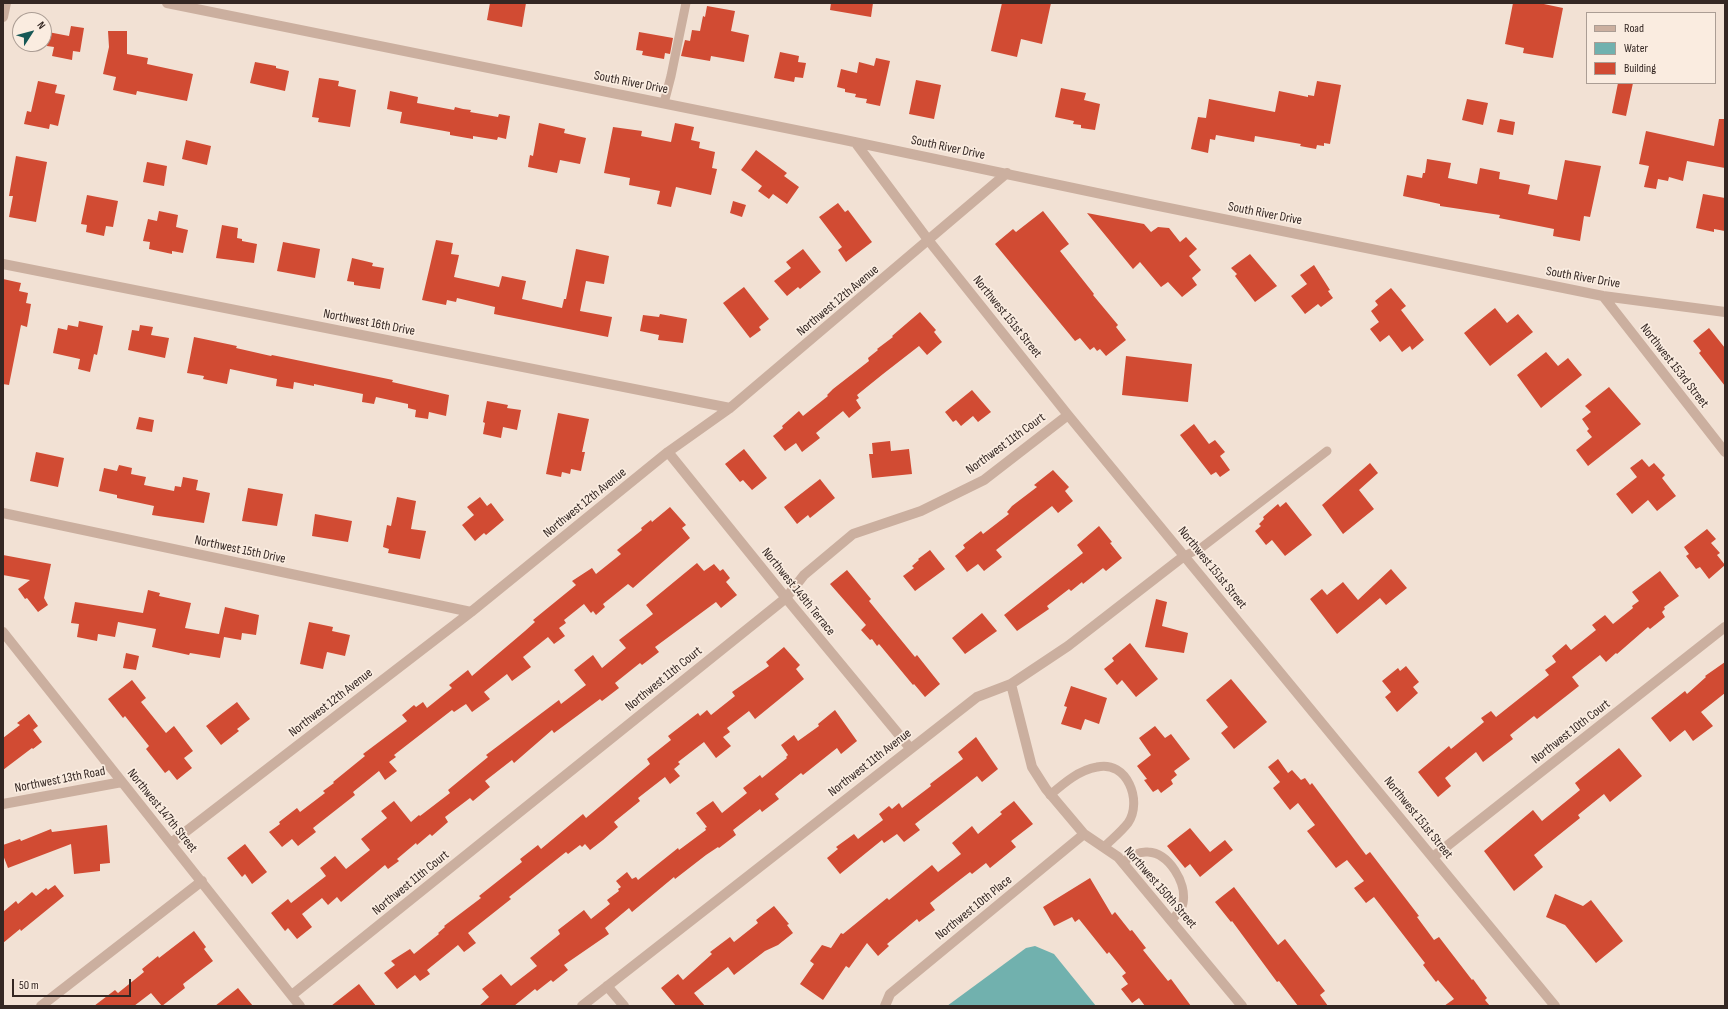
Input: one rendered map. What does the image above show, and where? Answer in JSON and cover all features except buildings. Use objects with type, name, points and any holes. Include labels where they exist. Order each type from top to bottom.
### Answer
[{"type":"street","points":[[3,18],[6,3]]},
{"type":"street","name":"South River Drive","points":[[167,3],[664,103],[1007,173],[1177,210],[1603,296],[1725,312]]},
{"type":"street","name":"Northwest 151st Street","points":[[855,142],[929,241],[1068,414],[1555,1006]]},
{"type":"street","name":"Northwest 12th Avenue","points":[[171,843],[471,612],[668,452],[730,408],[929,241],[1007,173]]},
{"type":"street","name":"Northwest 16th Drive","points":[[3,264],[730,408]]},
{"type":"street","name":"Northwest 153rd Street","points":[[1603,296],[1725,452]]},
{"type":"street","name":"Northwest 11th Court","points":[[292,995],[786,598],[804,575],[853,534],[921,511],[984,480],[1068,414]]},
{"type":"street","name":"Northwest 149th Terrace","points":[[668,452],[910,748]]},
{"type":"street","name":"Northwest 15th Drive","points":[[3,513],[471,612]]},
{"type":"street","name":"Northwest 11th Avenue","points":[[582,1006],[977,697],[1011,684],[1068,646],[1184,556]]},
{"type":"street","name":"Northwest 10th Court","points":[[1433,857],[1725,627]]},
{"type":"street","name":"Northwest 147th Street","points":[[3,632],[300,1006]]},
{"type":"street","name":"Northwest 150th Street","points":[[1011,684],[1032,767],[1050,795],[1084,834],[1118,856],[1242,1006]]},
{"type":"street","name":"Northwest 13th Road","points":[[3,804],[122,782]]},
{"type":"street","name":"Northwest 10th Place","points":[[885,1006],[890,994],[1084,834]]},
{"type":"street","points":[[41,1006],[202,881]]},
{"type":"street","points":[[608,986],[624,1006]]},
{"type":"lane","points":[[664,103],[686,3]]},
{"type":"lane","points":[[1184,556],[1201,548],[1327,450]]},
{"type":"lane","points":[[1050,795],[1072,777],[1098,766],[1109,766],[1120,771],[1132,788],[1132,813],[1128,822],[1104,847]]},
{"type":"lane","points":[[1123,862],[1140,852],[1149,852],[1160,855],[1177,873],[1183,887],[1183,902],[1181,909],[1171,921]]},
{"type":"water","points":[[1035,946],[1054,954],[1096,1006],[947,1006],[1026,948]]}]
